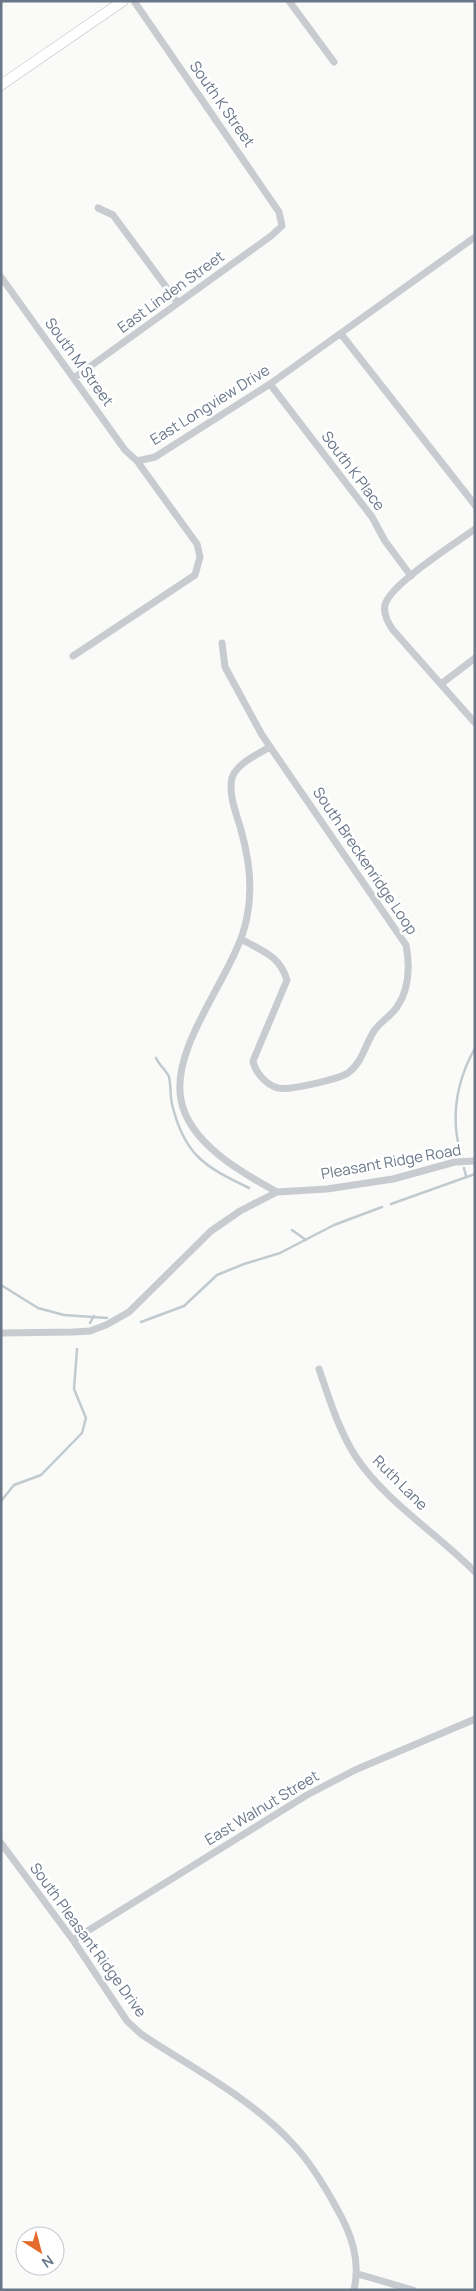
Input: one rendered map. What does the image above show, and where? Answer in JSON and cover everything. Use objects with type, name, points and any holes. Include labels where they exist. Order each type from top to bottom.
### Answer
[{"type":"street","name":"South K Street","points":[[134,1],[279,212],[282,226]]},
{"type":"street","points":[[290,1],[334,62]]},
{"type":"street","points":[[1,85],[120,2]]},
{"type":"street","points":[[98,208],[113,215],[178,303]]},
{"type":"street","name":"East Linden Street","points":[[74,378],[271,236],[282,226]]},
{"type":"street","name":"East Longview Drive","points":[[137,461],[155,457],[270,384],[475,237]]},
{"type":"street","name":"South M Street","points":[[1,277],[126,450],[137,461]]},
{"type":"street","points":[[342,334],[475,505]]},
{"type":"street","name":"South K Place","points":[[270,384],[372,517],[385,541],[411,576]]},
{"type":"street","points":[[73,656],[195,575],[199,567],[200,557],[197,544],[137,461]]},
{"type":"street","points":[[475,529],[411,576],[391,593],[385,605],[385,616],[393,630],[475,723]]},
{"type":"street","name":"South Breckenridge Loop","points":[[222,643],[225,667],[270,748],[399,931],[406,945],[410,965],[407,984],[397,1007],[383,1019],[372,1033],[366,1051],[349,1072],[335,1080],[278,1088],[268,1083],[255,1070],[253,1062],[287,980],[283,967],[274,958],[241,939]]},
{"type":"street","points":[[441,684],[475,658]]},
{"type":"street","points":[[270,748],[238,770],[232,778],[233,805],[241,830],[249,873],[250,898],[247,918],[241,939],[189,1046],[180,1076],[181,1100],[200,1137],[234,1166],[277,1192]]},
{"type":"street","name":"Pleasant Ridge Road","points":[[1,1333],[90,1331],[106,1325],[129,1312],[211,1231],[240,1211],[277,1192],[327,1189],[394,1179],[455,1162],[475,1161]]},
{"type":"street","name":"Ruth Lane","points":[[319,1369],[329,1399],[356,1457],[378,1483],[475,1572]]},
{"type":"street","name":"East Walnut Street","points":[[73,1940],[307,1794],[355,1770],[475,1719]]},
{"type":"street","name":"South Pleasant Ridge Drive","points":[[1,1843],[73,1940],[127,2021],[141,2034],[235,2095],[262,2116],[292,2144],[326,2188],[344,2221],[357,2258],[358,2274],[354,2290]]},
{"type":"street","points":[[358,2274],[413,2290]]},
{"type":"waterway","points":[[461,1155],[456,1127],[457,1100],[463,1074],[475,1048]]},
{"type":"waterway","points":[[156,1058],[169,1077],[171,1101],[183,1136],[190,1147],[208,1166],[249,1188]]},
{"type":"waterway","points":[[464,1168],[466,1176]]},
{"type":"waterway","points":[[391,1204],[475,1174]]},
{"type":"waterway","points":[[141,1322],[184,1306],[217,1275],[280,1253],[334,1225],[382,1207]]},
{"type":"waterway","points":[[292,1230],[306,1240]]},
{"type":"waterway","points":[[1,1285],[38,1308],[64,1315],[107,1318]]},
{"type":"waterway","points":[[90,1323],[94,1316]]},
{"type":"waterway","points":[[1,1501],[14,1485],[41,1475],[82,1433],[86,1418],[74,1389],[77,1349]]}]
